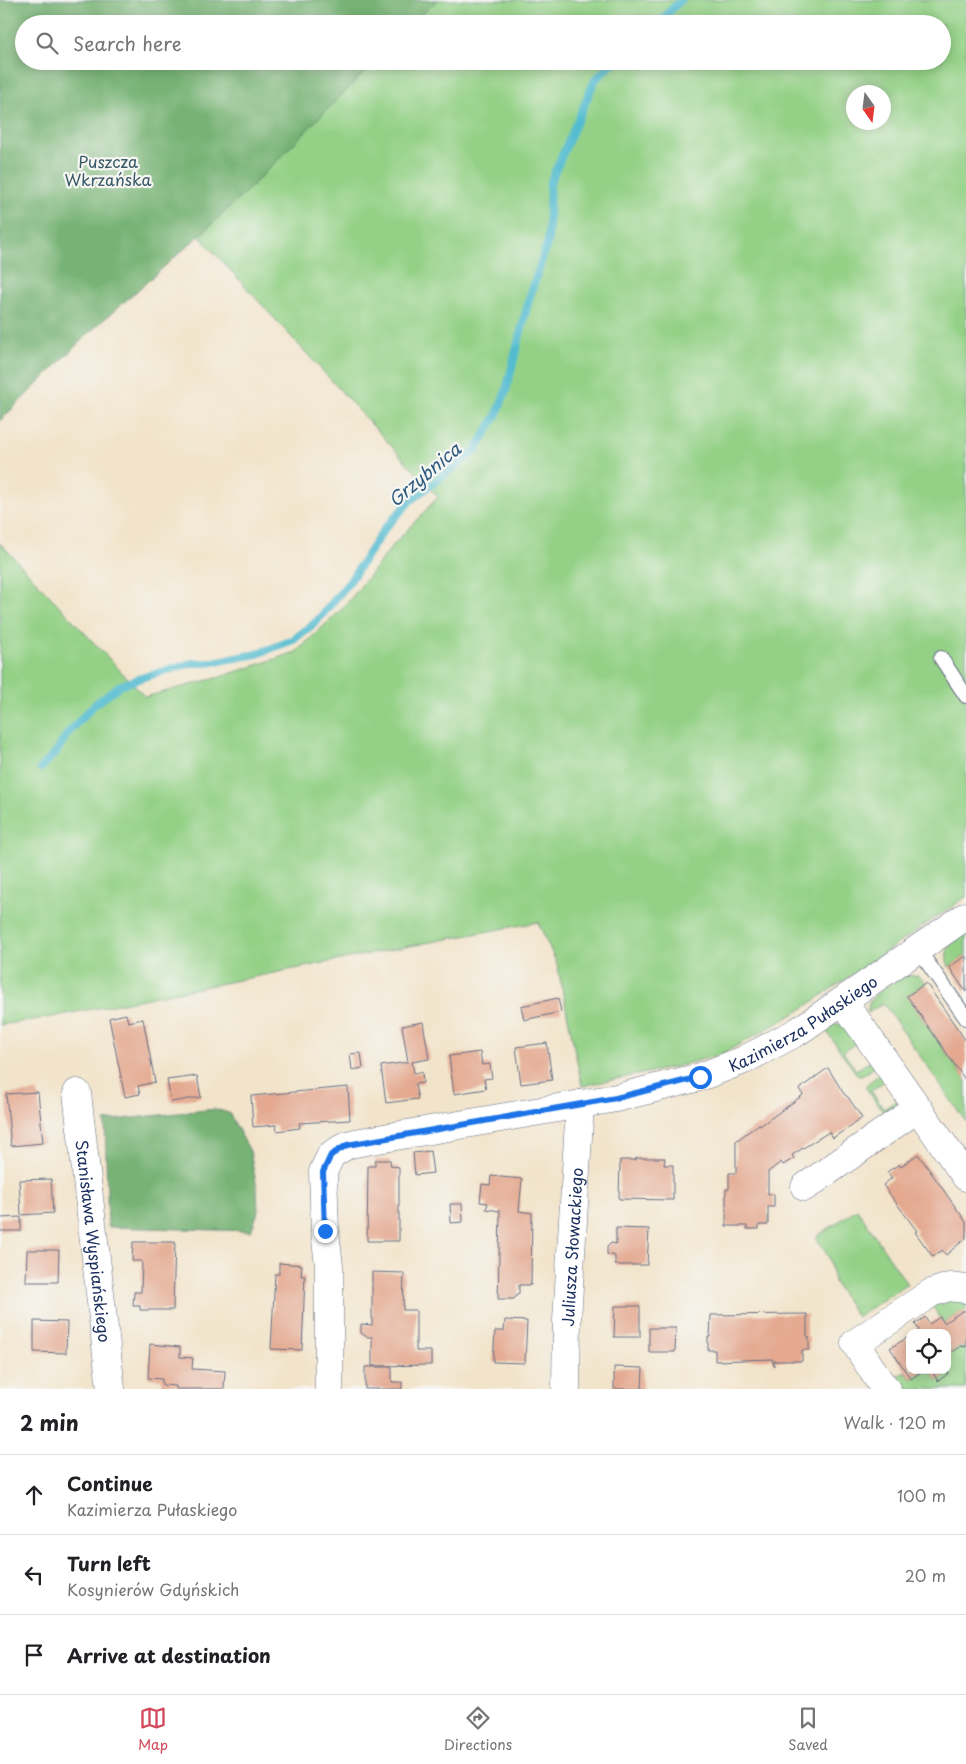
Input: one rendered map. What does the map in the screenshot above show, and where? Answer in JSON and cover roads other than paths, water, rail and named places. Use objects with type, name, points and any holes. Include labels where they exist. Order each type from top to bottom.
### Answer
[{"type":"street","name":"Kazimierza Pułaskiego","points":[[329,1389],[329,1266],[325,1231],[323,1172],[331,1155],[347,1145],[355,1143],[580,1104],[642,1092],[700,1077],[744,1060],[797,1032],[966,916]]},
{"type":"street","points":[[843,1001],[966,1177]]},
{"type":"street","name":"Stanisława Wyspiańskiego","points":[[76,1093],[111,1389]]},
{"type":"street","name":"Juliusza Słowackiego","points":[[566,1389],[567,1320],[580,1104]]},
{"type":"street","points":[[805,1187],[918,1108]]},
{"type":"street","points":[[882,1387],[855,1343],[931,1293],[949,1287],[966,1289]]},
{"type":"lane","points":[[941,658],[966,696]]},
{"type":"lane","points":[[918,949],[966,1018]]},
{"type":"waterway","name":"Grzybnica","points":[[666,15],[681,0]]},
{"type":"waterway","name":"Grzybnica","points":[[41,768],[56,752],[68,733],[94,705],[119,686],[192,663],[208,663],[257,654],[293,640],[317,621],[350,581],[385,528],[411,500],[476,450],[496,416],[506,391],[529,299],[548,241],[550,183],[595,80],[606,70]]},
{"type":"park label","name":"Puszcza Wkrzańska","points":[[108,170]]}]
